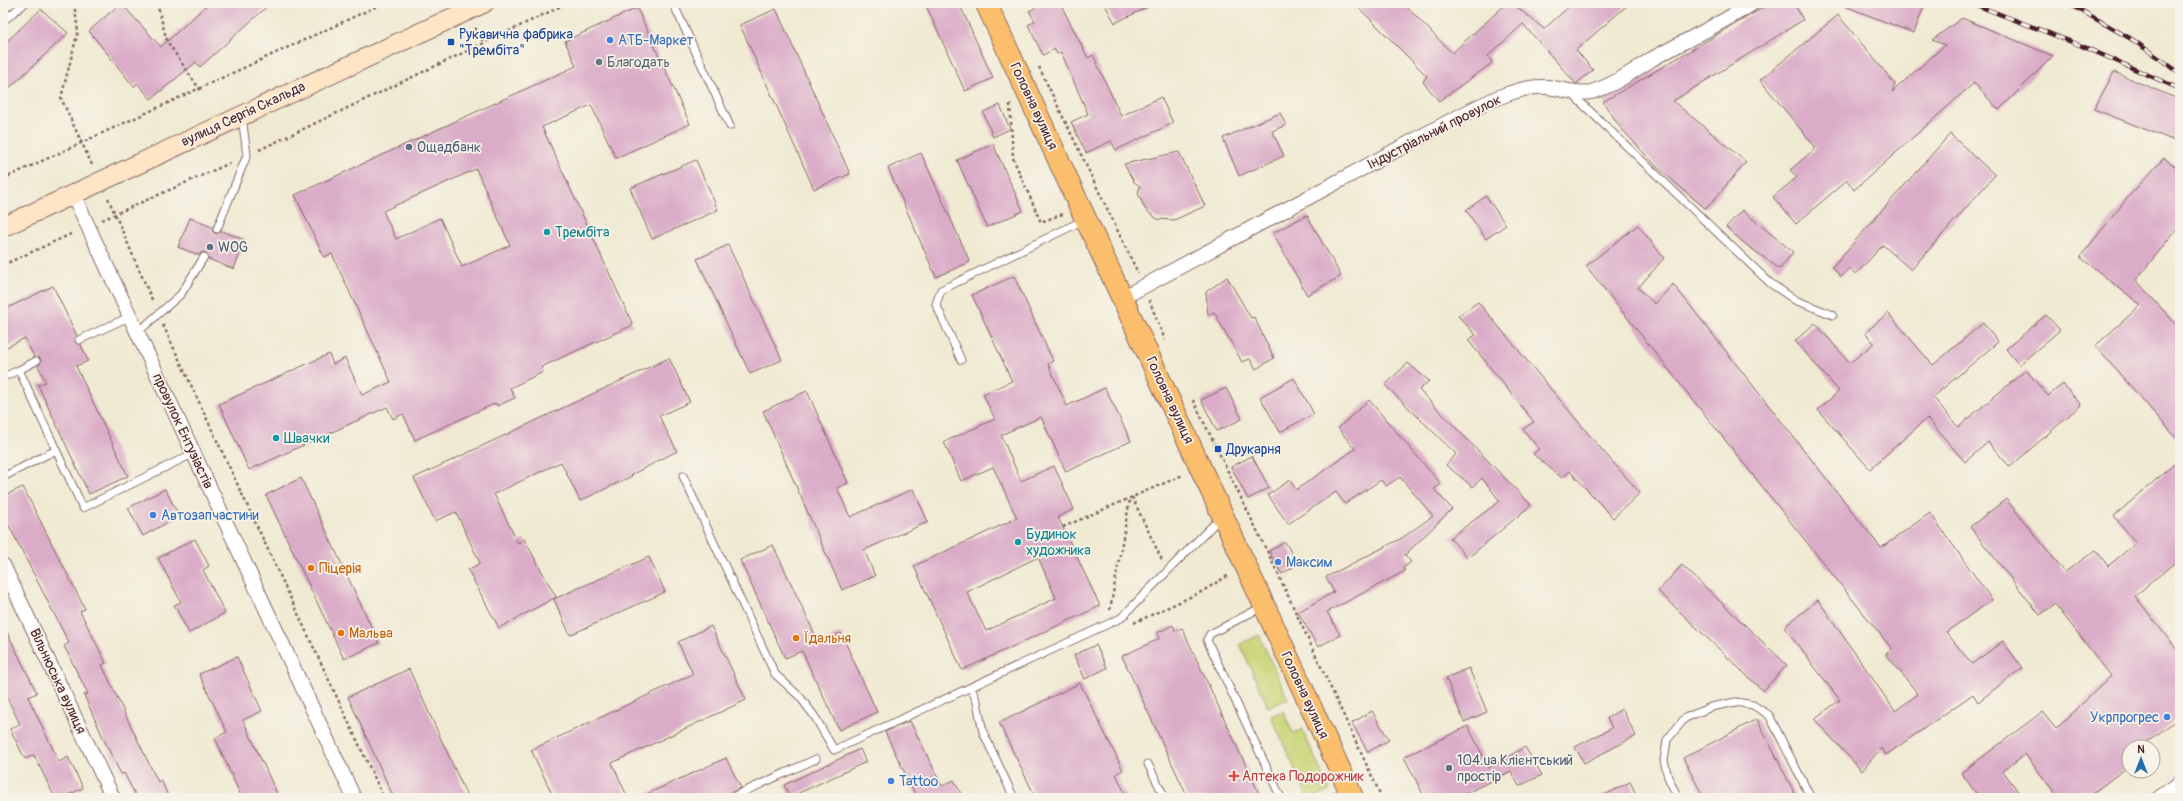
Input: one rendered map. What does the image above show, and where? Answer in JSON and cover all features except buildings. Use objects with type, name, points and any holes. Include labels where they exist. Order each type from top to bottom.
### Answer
[{"type":"main road","name":"вулиця Сергія Скальда","points":[[3,227],[484,3]]},
{"type":"main road","name":"Головна вулиця","points":[[986,3],[1264,606],[1344,795]]},
{"type":"street","name":"Індустріальний провулок","points":[[1122,298],[1452,120],[1502,96],[1545,87],[1569,92],[1590,92],[1612,84],[1654,58],[1721,23],[1753,3]]},
{"type":"street","name":"провулок Ентузіастів","points":[[73,194],[354,798]]},
{"type":"street","name":"Вільнюська вулиця","points":[[3,565],[113,798]]},
{"type":"street","points":[[2159,798],[2180,783]]},
{"type":"lane","points":[[3,21],[25,3]]},
{"type":"lane","points":[[674,3],[730,126]]},
{"type":"lane","points":[[1569,92],[1770,283],[1795,300],[1833,315]]},
{"type":"lane","points":[[217,229],[247,155],[242,115]]},
{"type":"lane","points":[[961,360],[936,304],[941,290],[1086,219]]},
{"type":"lane","points":[[138,332],[181,294],[204,257]]},
{"type":"lane","points":[[79,340],[131,316]]},
{"type":"lane","points":[[3,377],[36,360]]},
{"type":"lane","points":[[19,370],[83,508],[194,453]]},
{"type":"lane","points":[[3,477],[56,450]]},
{"type":"lane","points":[[683,476],[775,674],[800,697],[815,717],[834,750],[1121,618],[1222,515]]},
{"type":"lane","points":[[1264,606],[1210,634],[1207,640],[1281,798]]},
{"type":"lane","points":[[971,688],[977,702],[983,732],[1014,798]]},
{"type":"lane","points":[[1678,798],[1668,777],[1664,761],[1667,740],[1685,718],[1711,707],[1736,702],[1753,705],[1769,715],[1812,798]]},
{"type":"lane","points":[[730,798],[816,759]]},
{"type":"lane","points":[[1148,764],[1165,798]]},
{"type":"path","points":[[74,3],[78,31],[61,98],[99,181],[116,214],[158,313],[384,798]]},
{"type":"path","points":[[157,3],[167,41],[200,90]]},
{"type":"path","points":[[3,179],[200,90],[384,3]]},
{"type":"path","points":[[3,265],[247,155],[568,3]]},
{"type":"path","points":[[1035,60],[1144,286],[1167,347]]},
{"type":"path","points":[[1190,394],[1277,571],[1382,798]]},
{"type":"path","points":[[1063,527],[1189,472]]},
{"type":"path","points":[[1131,498],[1167,571]]},
{"type":"path","points":[[1107,625],[1131,498]]},
{"type":"green space","points":[[1259,635],[1288,699],[1268,707],[1240,644]]},
{"type":"green space","points":[[1283,711],[1293,733],[1302,729],[1330,791],[1313,798],[1308,798],[1271,716]]},
{"type":"railway","points":[[1971,3],[2082,46],[2180,89]]},
{"type":"railway","points":[[2068,3],[2133,40],[2180,73]]},
{"type":"place","name":"АТБ-Маркет","points":[[610,40]]},
{"type":"place","name":"Рукавична фабрика \"Трембіта\"","points":[[451,42]]},
{"type":"place","name":"Благодать","points":[[599,62]]},
{"type":"place","name":"Ощадбанк","points":[[409,147]]},
{"type":"place","name":"Трембіта","points":[[547,232]]},
{"type":"place","name":"WOG","points":[[210,247]]},
{"type":"place","name":"Швачки","points":[[276,438]]},
{"type":"place","name":"Друкарня","points":[[1218,449]]},
{"type":"place","name":"Автозапчастини","points":[[153,515]]},
{"type":"place","name":"Будинок художника","points":[[1018,542]]},
{"type":"place","name":"Максим","points":[[1278,562]]},
{"type":"place","name":"Піцерія","points":[[311,568]]},
{"type":"place","name":"Мальва","points":[[341,633]]},
{"type":"place","name":"Їдальня","points":[[796,638]]},
{"type":"place","name":"Укрпрогрес","points":[[2167,717]]},
{"type":"place","name":"104.ua Клієнтський простір","points":[[1449,768]]},
{"type":"place","name":"Аптека Подорожник","points":[[1234,776]]},
{"type":"place","name":"Tattoo","points":[[891,781]]}]
